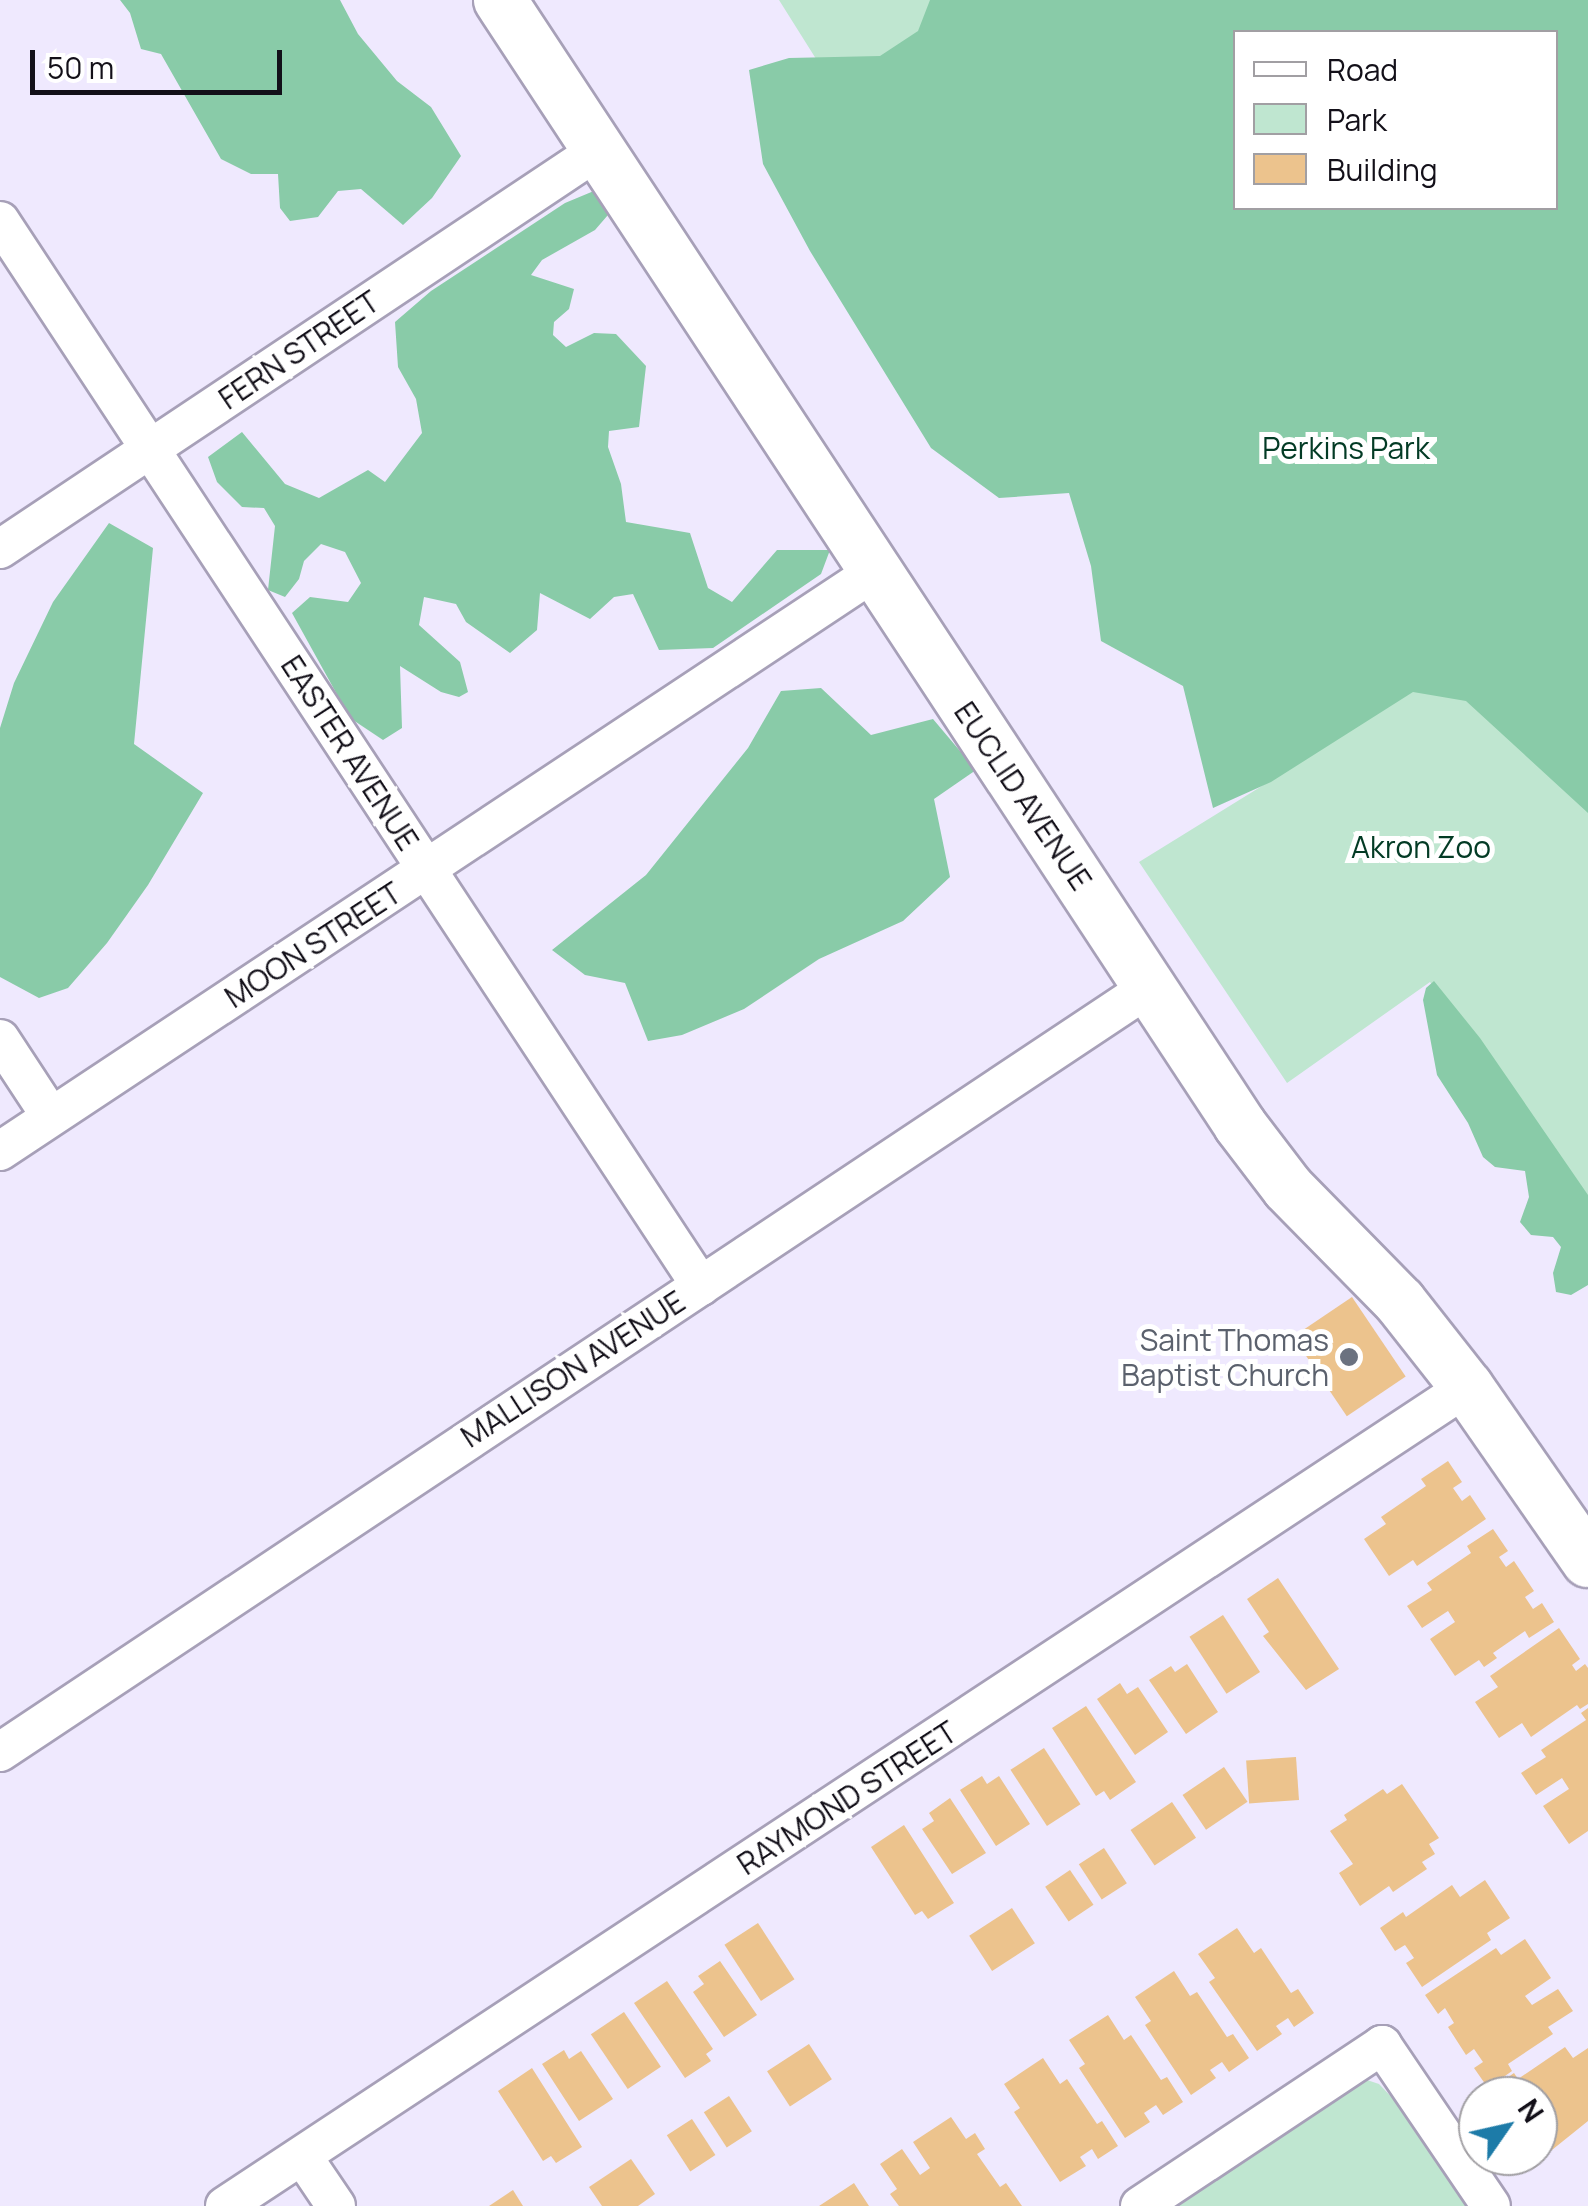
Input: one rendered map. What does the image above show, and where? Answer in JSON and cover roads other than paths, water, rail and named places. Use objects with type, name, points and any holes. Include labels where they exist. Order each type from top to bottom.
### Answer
[{"type":"street","name":"EUCLID AVENUE","points":[[500,0],[1148,988],[1288,1188],[1400,1302],[1467,1388],[1588,1561]]},
{"type":"street","name":"FERN STREET","points":[[0,549],[597,152]]},
{"type":"street","name":"EASTER AVENUE","points":[[0,221],[701,1286]]},
{"type":"street","name":"MOON STREET","points":[[0,1151],[874,572]]},
{"type":"street","name":"MALLISON AVENUE","points":[[0,1752],[1148,988]]},
{"type":"street","points":[[0,1038],[50,1115]]},
{"type":"street","name":"RAYMOND STREET","points":[[225,2206],[1467,1388]]},
{"type":"street","points":[[1140,2206],[1382,2046],[1491,2206]]},
{"type":"street","points":[[303,2157],[336,2206]]},
{"type":"place","name":"Saint Thomas Baptist Church","points":[[1349,1357]]},
{"type":"park label","name":"Perkins Park","points":[[1346,448]]},
{"type":"park label","name":"Akron Zoo","points":[[1421,847]]}]
